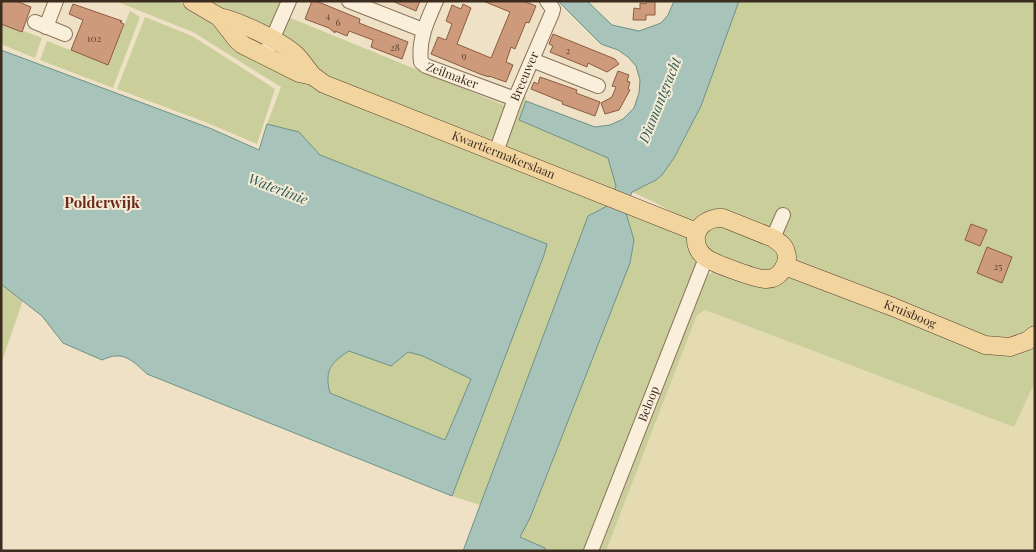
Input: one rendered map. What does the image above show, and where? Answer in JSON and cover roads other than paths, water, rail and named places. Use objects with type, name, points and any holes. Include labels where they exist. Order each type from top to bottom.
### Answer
[{"type":"main road","name":"Kwartiermakerslaan","points":[[192,1],[219,17],[231,20],[287,47],[313,76],[324,84],[697,232]]},
{"type":"main road","name":"Kwartiermakerslaan","points":[[219,17],[243,45],[299,72],[313,76]]},
{"type":"main road","points":[[717,218],[723,218],[773,238],[780,242],[785,250],[787,260],[778,275],[767,280],[706,258],[698,248],[696,239],[697,232],[705,222],[717,218]]},
{"type":"main road","name":"Kruisboog","points":[[785,266],[985,344],[1010,347],[1026,341],[1035,335]]},
{"type":"street","points":[[56,1],[41,25],[65,34]]},
{"type":"street","points":[[265,56],[289,1]]},
{"type":"street","points":[[349,1],[423,30]]},
{"type":"street","name":"Zeilmaker","points":[[436,1],[423,30],[421,62],[426,66],[515,99]]},
{"type":"street","name":"Breeuwer","points":[[496,152],[515,99],[552,14],[553,9],[547,1]]},
{"type":"street","points":[[532,60],[598,86]]},
{"type":"street","points":[[773,238],[782,215]]},
{"type":"street","name":"Beloop","points":[[591,551],[706,258]]},
{"type":"water","name":"Diamantgracht","points":[[558,1],[587,1],[612,25],[639,31],[661,23],[668,15],[674,1],[739,1],[701,106],[674,158],[656,180],[632,192],[625,210],[634,240],[630,263],[530,518],[520,537],[545,548],[545,551],[463,551],[588,216],[609,205],[616,186],[608,158],[519,120],[526,101],[595,127],[610,125],[623,119],[634,108],[639,93],[640,80],[636,66],[618,50],[601,44]]},
{"type":"water","name":"Waterlinie","points":[[1,50],[212,129],[259,150],[267,124],[299,132],[320,155],[547,244],[452,496],[147,374],[137,364],[122,356],[109,357],[102,360],[63,343],[42,316],[1,284]],"holes":[[[349,351],[391,366],[408,352],[423,356],[471,379],[445,440],[330,393],[328,385],[330,368],[333,363]]]},
{"type":"district","name":"Polderwijk","points":[[102,203]]}]
